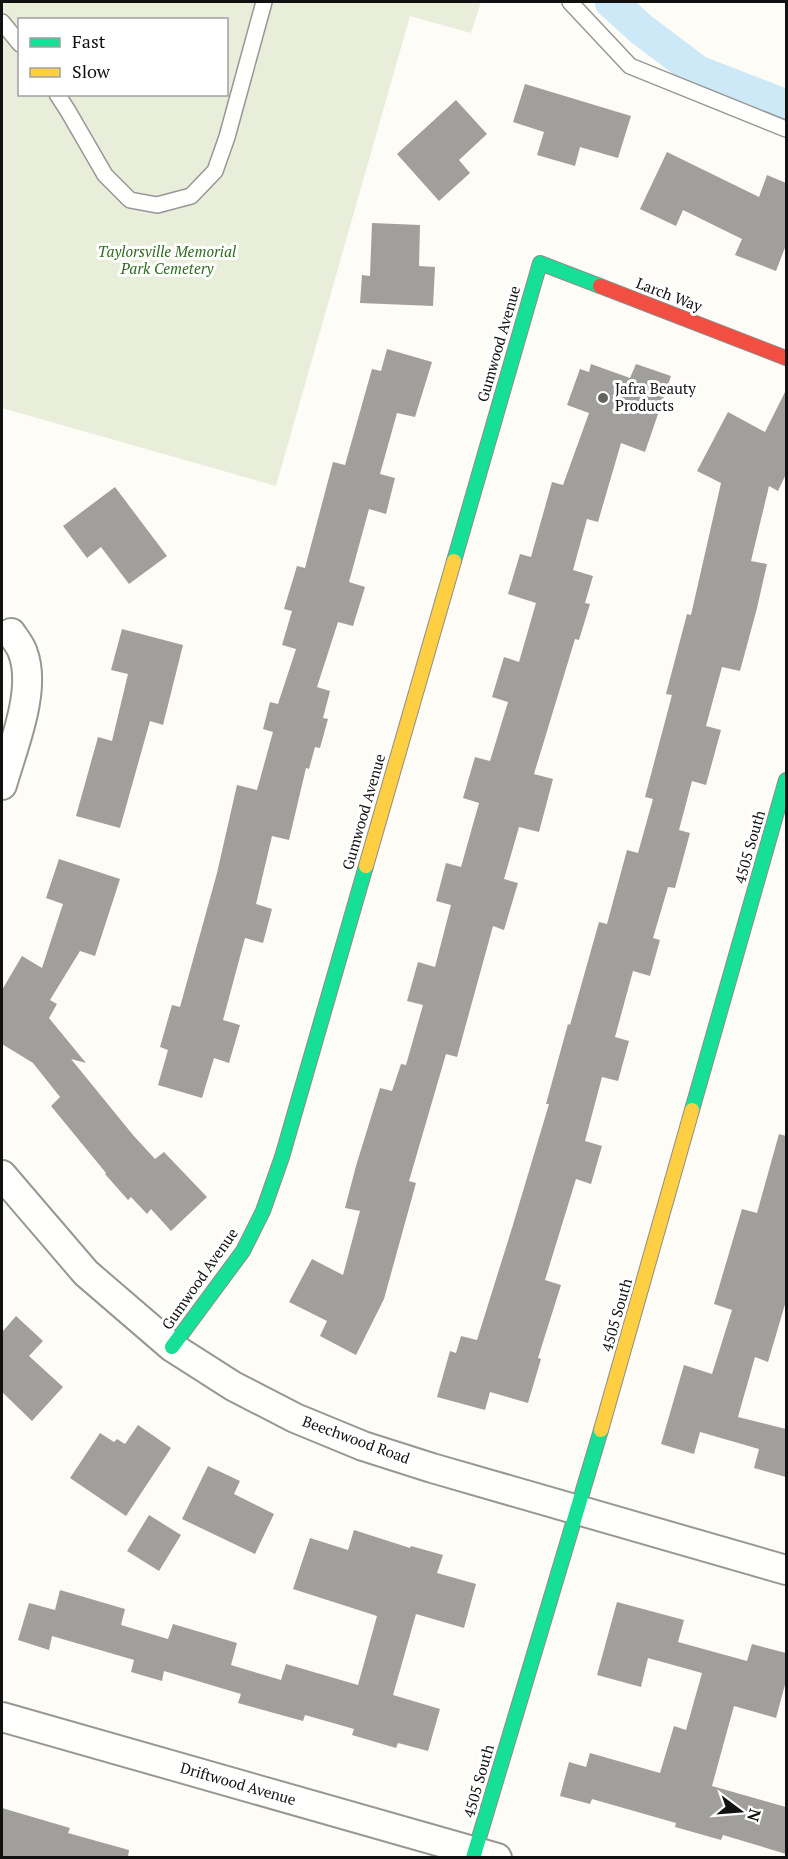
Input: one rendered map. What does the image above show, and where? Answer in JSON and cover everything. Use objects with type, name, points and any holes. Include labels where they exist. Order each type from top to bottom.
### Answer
[{"type":"street","name":"Larch Way","points":[[540,263],[786,358]]},
{"type":"street","name":"Gumwood Avenue","points":[[172,1347],[243,1251],[263,1211],[282,1157],[540,263]]},
{"type":"street","points":[[2,785],[22,714],[27,678],[23,653],[11,633]]},
{"type":"street","name":"4505 South","points":[[482,1855],[576,1510],[786,780]]},
{"type":"street","name":"Beechwood Road","points":[[2,1175],[87,1273],[172,1347],[233,1386],[295,1418],[363,1446],[786,1570]]},
{"type":"street","name":"Driftwood Avenue","points":[[2,1718],[482,1855]]},
{"type":"lane","points":[[58,96],[105,175],[130,200],[157,205],[191,196],[215,171],[227,137],[264,2]]},
{"type":"lane","points":[[570,2],[630,66],[786,129]]},
{"type":"lane","points":[[2,22],[18,42]]},
{"type":"green space","name":"Taylorsville Memorial Park Cemetery","points":[[2,2],[481,2],[471,33],[410,16],[276,486],[2,408]]},
{"type":"building","points":[[525,84],[631,116],[618,158],[580,147],[575,166],[537,155],[544,132],[513,122]]},
{"type":"building","points":[[456,100],[487,134],[459,160],[470,173],[439,201],[397,154]]},
{"type":"building","points":[[667,152],[759,197],[767,175],[786,183],[786,245],[776,271],[735,255],[742,239],[683,210],[676,226],[640,209]]},
{"type":"building","points":[[372,223],[420,225],[419,266],[435,267],[433,306],[360,303],[362,275],[370,276]]},
{"type":"building","points":[[387,349],[432,362],[415,417],[397,413],[380,474],[395,478],[386,514],[369,509],[349,582],[365,587],[353,626],[338,622],[317,687],[330,691],[323,718],[328,719],[320,748],[315,747],[309,769],[306,768],[289,840],[272,836],[256,904],[272,909],[263,943],[245,938],[223,1020],[240,1025],[229,1063],[214,1058],[202,1098],[158,1085],[168,1050],[160,1047],[172,1005],[180,1007],[217,873],[237,785],[257,790],[273,732],[263,729],[270,702],[278,704],[296,649],[282,645],[292,611],[284,609],[297,566],[305,568],[333,462],[345,465],[372,369],[381,371]]},
{"type":"building","points":[[591,364],[630,378],[636,364],[671,376],[645,452],[621,443],[598,522],[587,519],[573,570],[593,576],[585,603],[590,604],[579,640],[575,639],[534,774],[553,779],[539,832],[519,827],[504,879],[518,883],[504,930],[493,926],[457,1057],[446,1054],[409,1181],[416,1183],[384,1299],[356,1355],[320,1336],[327,1321],[289,1302],[312,1259],[343,1275],[360,1211],[345,1208],[356,1166],[380,1088],[392,1091],[401,1064],[406,1065],[423,1005],[407,1001],[418,962],[435,967],[451,905],[436,901],[446,863],[461,867],[479,803],[463,798],[475,757],[490,761],[508,702],[492,697],[504,657],[519,662],[536,603],[508,594],[520,554],[531,557],[552,482],[563,485],[589,413],[567,405],[580,369],[589,372]]},
{"type":"building","points":[[786,390],[786,474],[778,491],[769,486],[751,561],[767,564],[757,608],[740,671],[722,667],[706,726],[721,730],[706,785],[692,781],[679,830],[690,833],[675,888],[668,887],[653,938],[660,940],[650,976],[633,971],[615,1037],[629,1041],[618,1081],[602,1077],[585,1141],[602,1146],[591,1184],[576,1179],[545,1280],[561,1285],[538,1358],[541,1359],[528,1403],[490,1392],[485,1410],[437,1397],[450,1351],[456,1353],[461,1336],[477,1340],[549,1104],[546,1104],[599,922],[607,924],[627,850],[638,853],[653,799],[645,797],[672,695],[666,694],[687,614],[691,615],[721,483],[697,471],[728,412],[765,432]]},
{"type":"building","points":[[115,487],[167,556],[129,584],[101,547],[87,558],[63,526]]},
{"type":"building","points":[[122,629],[183,645],[163,725],[150,721],[120,828],[76,816],[98,737],[112,741],[128,674],[111,670]]},
{"type":"building","points":[[59,859],[120,879],[95,956],[80,951],[50,1000],[57,1004],[49,1018],[86,1063],[71,1059],[133,1135],[155,1159],[164,1152],[207,1197],[171,1231],[151,1209],[147,1214],[131,1197],[128,1200],[51,1106],[60,1097],[33,1063],[2,1044],[2,990],[22,956],[42,968],[63,904],[46,898]]},
{"type":"building","points":[[779,1134],[786,1136],[786,1301],[768,1362],[755,1357],[738,1417],[786,1429],[786,1477],[754,1468],[759,1449],[700,1432],[694,1454],[661,1444],[684,1365],[712,1374],[732,1310],[714,1304],[742,1209],[757,1213]]},
{"type":"building","points":[[16,1316],[43,1341],[29,1356],[63,1387],[32,1421],[2,1392],[2,1330]]},
{"type":"building","points":[[138,1425],[171,1448],[126,1516],[70,1478],[100,1433],[114,1442],[117,1439],[125,1444]]},
{"type":"building","points":[[208,1466],[240,1481],[234,1494],[274,1514],[255,1554],[182,1519]]},
{"type":"building","points":[[149,1515],[181,1535],[159,1571],[127,1551]]},
{"type":"building","points":[[354,1530],[410,1548],[411,1546],[443,1555],[437,1573],[476,1584],[464,1628],[416,1614],[393,1695],[440,1709],[428,1751],[398,1743],[396,1748],[352,1735],[354,1729],[305,1715],[303,1721],[238,1703],[241,1694],[164,1671],[162,1681],[131,1672],[134,1660],[52,1636],[49,1650],[18,1640],[29,1603],[55,1610],[60,1590],[125,1609],[121,1625],[168,1639],[173,1624],[237,1643],[231,1665],[281,1680],[286,1664],[358,1685],[377,1616],[293,1589],[310,1538],[348,1550]]},
{"type":"building","points":[[617,1602],[684,1620],[678,1642],[747,1661],[752,1644],[786,1653],[786,1681],[776,1718],[734,1706],[712,1786],[786,1807],[786,1854],[723,1835],[721,1840],[675,1827],[676,1823],[592,1799],[590,1804],[560,1796],[569,1762],[586,1767],[590,1753],[660,1773],[674,1726],[686,1730],[702,1673],[648,1658],[641,1687],[597,1675]]},
{"type":"building","points":[[2,1808],[70,1828],[68,1833],[129,1850],[128,1857],[2,1857]]},
{"type":"waterway","points":[[611,2],[641,29],[698,72],[786,106]]},
{"type":"traffic: fast","points":[[454,561],[540,263],[600,286]]},
{"type":"traffic: fast","points":[[692,1110],[786,780]]},
{"type":"traffic: fast","points":[[172,1347],[243,1251],[263,1211],[282,1157],[366,866]]},
{"type":"traffic: fast","points":[[473,1858],[601,1430]]},
{"type":"traffic: slow","points":[[366,866],[454,561]]},
{"type":"traffic: slow","points":[[601,1430],[692,1110]]},
{"type":"traffic: jam","points":[[600,286],[786,358]]},
{"type":"place","name":"Jafra Beauty Products","points":[[603,398]]}]
